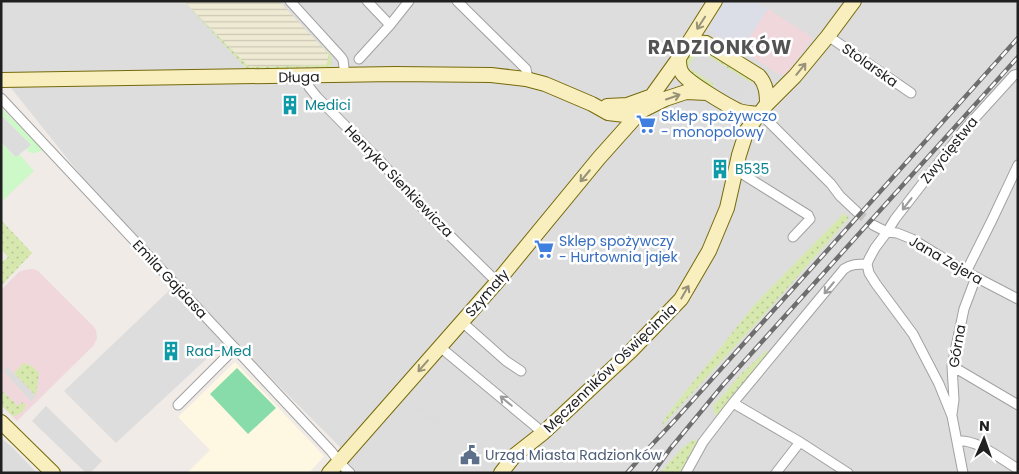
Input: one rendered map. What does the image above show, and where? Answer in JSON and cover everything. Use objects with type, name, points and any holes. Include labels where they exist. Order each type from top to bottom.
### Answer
[{"type":"street","points":[[290,1],[341,56],[345,75]]},
{"type":"street","points":[[367,1],[390,25]]},
{"type":"street","points":[[359,59],[409,1]]},
{"type":"street","points":[[457,1],[526,69],[526,79]]},
{"type":"street","points":[[641,112],[688,45],[715,1]]},
{"type":"street","name":"Męczenników Oświęcimia","points":[[501,473],[515,456],[631,351],[681,300],[709,251],[727,208],[747,130],[762,109],[796,76],[854,1]]},
{"type":"street","name":"Stolarska","points":[[828,36],[911,93]]},
{"type":"street","points":[[688,45],[693,42],[706,43],[759,76],[764,81],[766,89],[762,109],[767,120],[857,212]]},
{"type":"street","points":[[679,58],[681,73],[707,93],[745,113],[762,109]]},
{"type":"street","name":"Zwycięstwa","points":[[867,264],[875,248],[895,219],[964,130],[1014,75],[1018,74]]},
{"type":"street","name":"Długa","points":[[1,80],[491,75],[526,79],[545,84],[608,112],[626,115],[641,112],[666,99],[686,92],[707,93]]},
{"type":"street","name":"Henryka Sienkiewicza","points":[[307,77],[309,87],[317,97],[429,216],[498,282]]},
{"type":"street","name":"Długa","points":[[592,104],[610,107],[627,105],[652,96]]},
{"type":"street","name":"Emila Gajdasa","points":[[1,98],[350,473]]},
{"type":"street","points":[[608,112],[616,119],[619,126],[616,138]]},
{"type":"street","name":"Szymały","points":[[329,473],[498,282],[616,138],[641,112]]},
{"type":"street","points":[[966,272],[1018,165]]},
{"type":"street","points":[[736,170],[808,215],[810,219],[793,237]]},
{"type":"street","name":"Jana Zejera","points":[[873,226],[912,239],[976,278],[1018,299]]},
{"type":"street","points":[[686,473],[703,442],[733,403],[844,270],[850,265],[867,264],[869,273],[876,284],[913,334],[939,384],[952,416],[963,473]]},
{"type":"street","name":"Górna","points":[[952,416],[954,400],[952,366],[964,309],[976,278]]},
{"type":"street","points":[[462,322],[506,361],[521,371]]},
{"type":"street","points":[[440,347],[542,433]]},
{"type":"street","points":[[178,406],[235,348]]},
{"type":"street","points":[[952,366],[1018,404]]},
{"type":"street","points":[[733,403],[800,442],[848,473]]},
{"type":"street","points":[[1,422],[52,473]]},
{"type":"street","points":[[957,441],[964,440],[978,445],[1018,469]]},
{"type":"street","points":[[776,473],[800,442]]},
{"type":"shaded area","points":[[1,1],[1018,1],[1018,473],[335,473],[349,456],[230,337],[116,443],[64,391],[179,281],[91,188],[11,88],[1,84]]},
{"type":"shaded area","points":[[184,1],[279,1],[324,49],[329,59],[326,65],[249,67]]},
{"type":"shaded area","points":[[725,1],[755,1],[768,9],[741,50],[708,29]]},
{"type":"shaded area","points":[[768,9],[813,38],[786,74],[783,75],[778,74],[741,50]]},
{"type":"shaded area","points":[[699,50],[751,83],[740,101],[688,67]]},
{"type":"shaded area","points":[[1,115],[31,145],[16,157],[1,142]]},
{"type":"shaded area","points":[[32,269],[37,270],[93,326],[96,330],[97,338],[94,345],[17,421],[1,405],[1,290],[19,272]]},
{"type":"shaded area","points":[[235,362],[324,456],[309,473],[187,473],[210,450],[178,417]]},
{"type":"shaded area","points":[[7,367],[36,396],[31,401],[3,371]]},
{"type":"shaded area","points":[[417,399],[449,428],[445,433],[413,404]]},
{"type":"shaded area","points":[[46,406],[102,461],[90,473],[86,473],[32,421]]},
{"type":"shaded area","points":[[1,438],[12,447],[35,473],[1,473]]},
{"type":"green space","points":[[183,1],[249,67],[326,65],[328,57],[324,49],[331,57],[330,67],[247,69]]},
{"type":"green space","points":[[698,48],[707,48],[754,78],[751,83],[699,50],[688,67],[714,84],[712,88],[690,75],[684,67],[689,56]]},
{"type":"green space","points":[[1,108],[44,150],[34,153],[28,151],[26,149],[31,145],[1,115]]},
{"type":"green space","points":[[1,142],[15,157],[19,154],[34,171],[1,202]]},
{"type":"green space","points":[[844,213],[849,218],[762,317],[660,428],[666,416],[755,304]]},
{"type":"green space","points":[[1,220],[32,253],[1,286],[1,263],[8,257],[1,249]]},
{"type":"green space","points":[[766,351],[771,351],[718,418],[714,413],[713,406],[742,373]]},
{"type":"green space","points":[[24,363],[32,366],[39,373],[36,396],[14,373]]},
{"type":"green space","points":[[237,368],[276,408],[248,434],[210,394]]},
{"type":"green space","points":[[1,390],[18,406],[22,402],[26,406],[22,412],[13,416],[1,405]]},
{"type":"green space","points":[[694,439],[698,442],[682,473],[660,473],[682,448]]},
{"type":"tunnel","points":[[857,212],[873,225]]},
{"type":"railway","points":[[627,473],[1018,38]]},
{"type":"railway","points":[[653,473],[670,449],[723,385],[1018,57]]},
{"type":"place","name":"Medici","points":[[290,105]]},
{"type":"place","name":"Sklep spożywczo - monopolowy","points":[[646,124]]},
{"type":"place","name":"B535","points":[[720,169]]},
{"type":"place","name":"Sklep spożywczy - Hurtownia jajek","points":[[544,249]]},
{"type":"place","name":"Rad-Med","points":[[171,351]]},
{"type":"place","name":"Urząd Miasta Radzionków","points":[[470,455]]},
{"type":"district","name":"RADZIONKÓW","points":[[720,47]]}]
